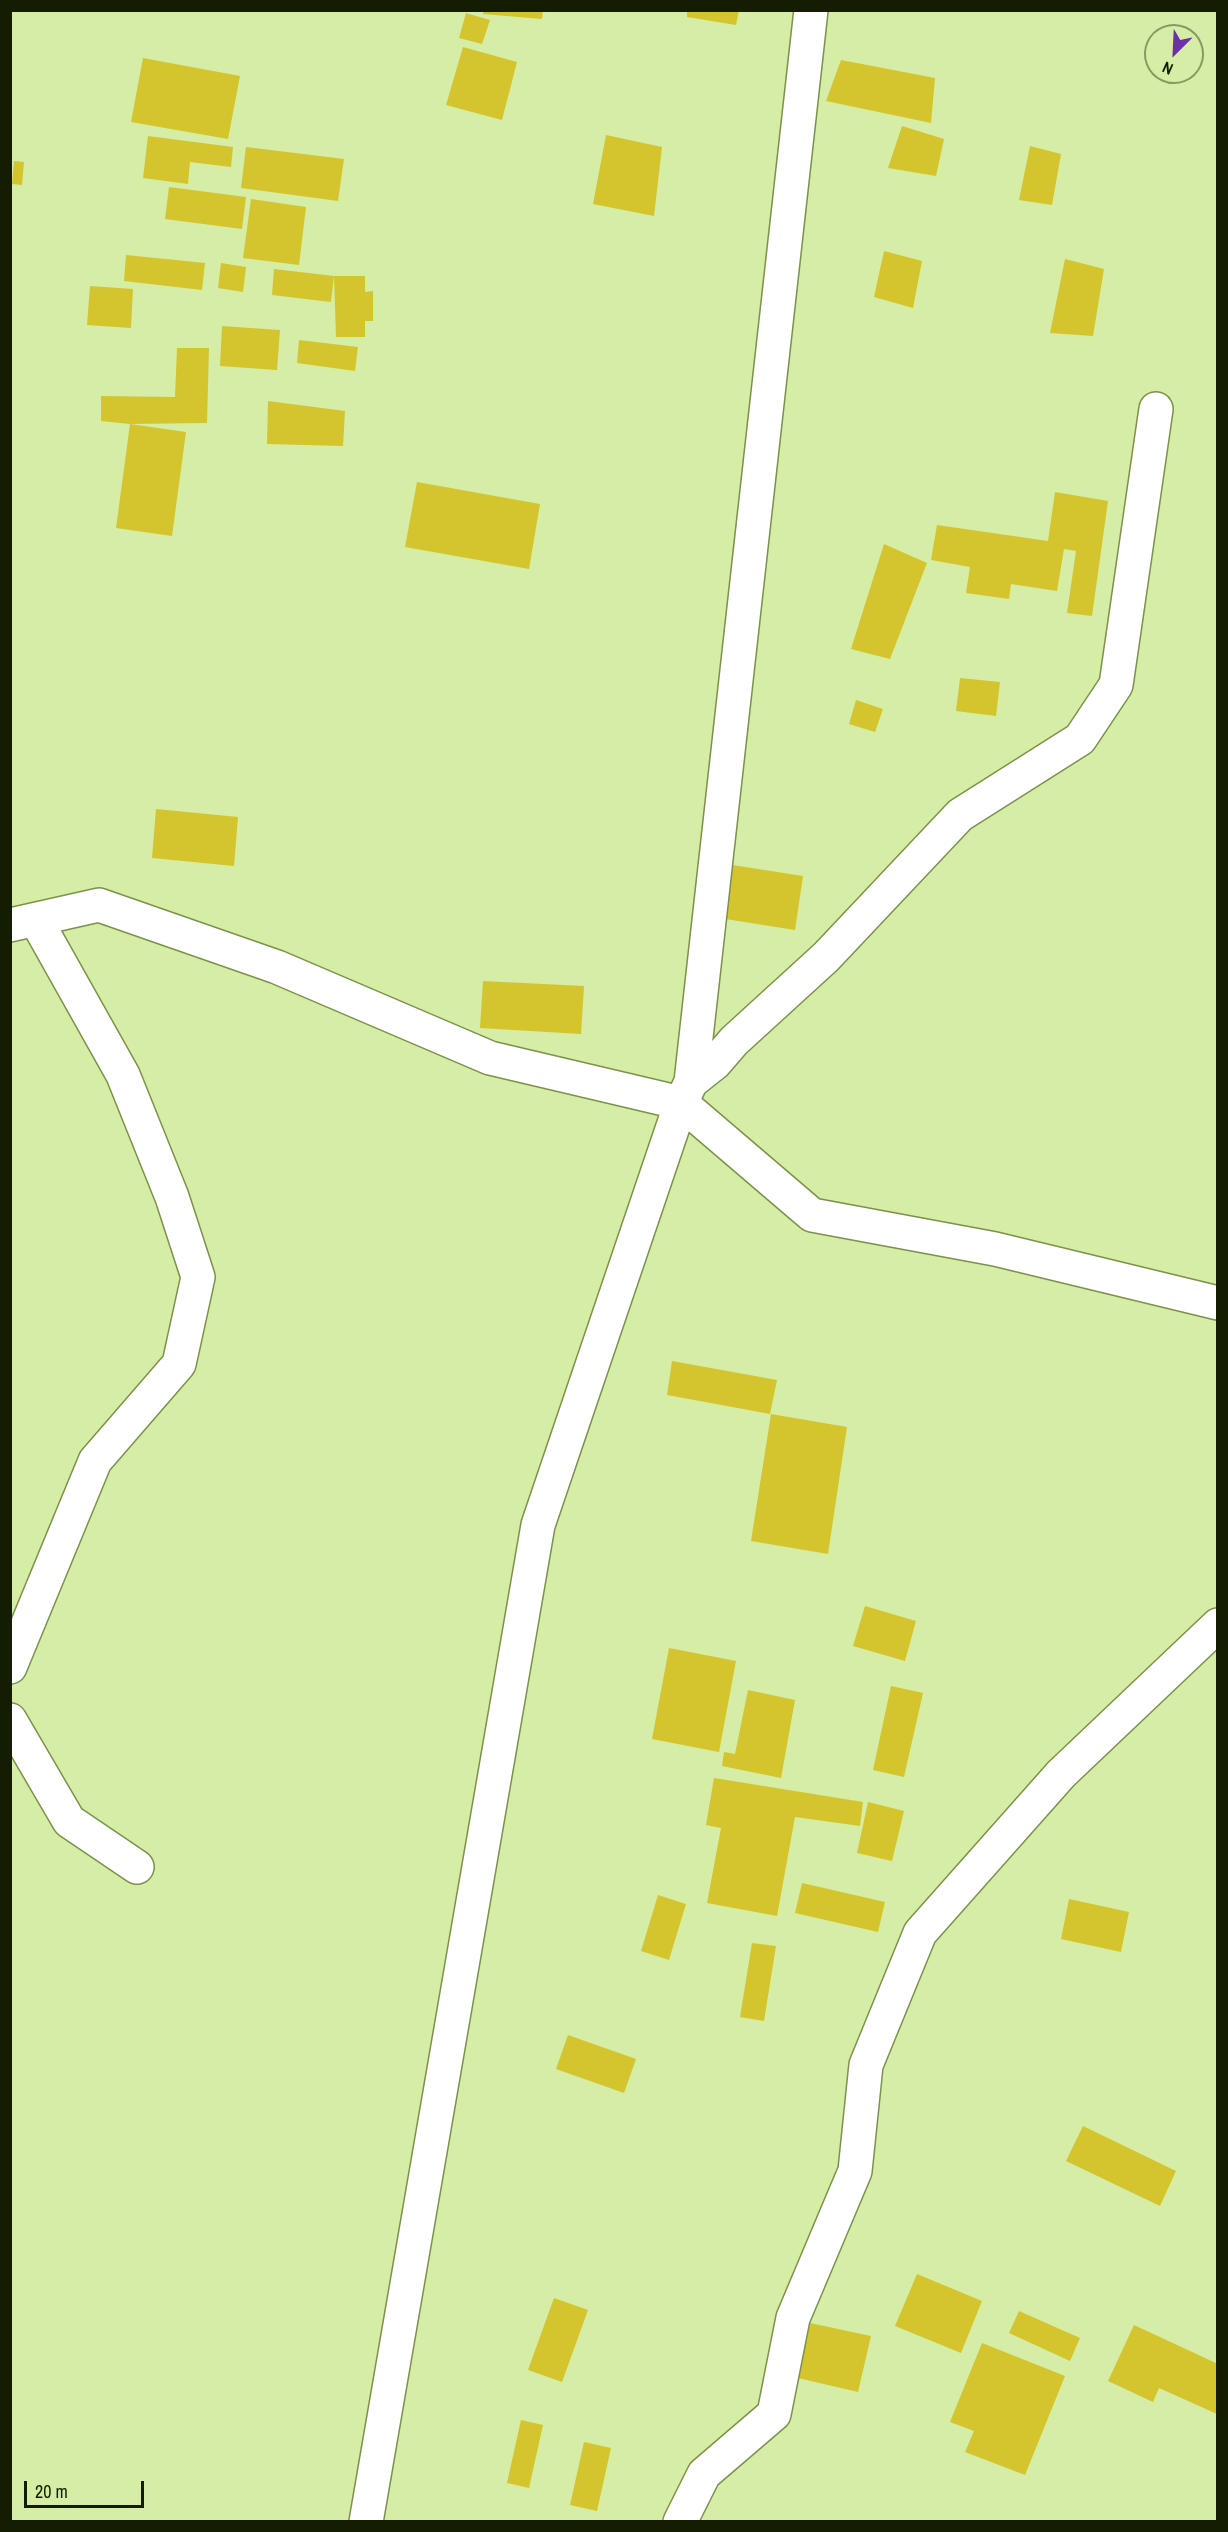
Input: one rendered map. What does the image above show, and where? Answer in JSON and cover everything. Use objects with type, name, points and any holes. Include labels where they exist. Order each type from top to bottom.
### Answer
[{"type":"street","points":[[366,2522],[538,1525],[686,1092],[812,10]]},
{"type":"street","points":[[686,1092],[734,1041],[826,957],[960,815],[1080,739],[1116,685],[1156,409]]},
{"type":"street","points":[[10,1667],[95,1461],[179,1364],[198,1277],[172,1197],[123,1075],[23,923],[99,905],[277,967],[490,1058],[686,1092],[812,1215],[995,1249],[1218,1302]]},
{"type":"street","points":[[680,2522],[704,2474],[774,2414],[793,2318],[855,2171],[866,2065],[920,1933],[1061,1774],[1218,1625]]},
{"type":"street","points":[[10,1720],[69,1821],[137,1867]]},
{"type":"building","points":[[484,10],[543,10],[542,19],[483,14]]},
{"type":"building","points":[[687,10],[739,10],[736,25],[687,17]]},
{"type":"building","points":[[466,13],[490,20],[482,44],[459,38]]},
{"type":"building","points":[[463,47],[517,62],[502,120],[446,105]]},
{"type":"building","points":[[143,58],[240,76],[228,139],[131,122]]},
{"type":"building","points":[[841,60],[935,78],[931,123],[826,101]]},
{"type":"building","points":[[902,126],[944,139],[936,176],[888,168]]},
{"type":"building","points":[[606,135],[662,147],[654,216],[593,204]]},
{"type":"building","points":[[148,136],[233,147],[231,167],[190,162],[188,184],[143,178]]},
{"type":"building","points":[[1030,146],[1061,154],[1052,205],[1019,200]]},
{"type":"building","points":[[246,147],[344,159],[338,201],[241,188]]},
{"type":"building","points":[[14,161],[24,162],[22,185],[12,184]]},
{"type":"building","points":[[169,187],[246,197],[242,229],[165,219]]},
{"type":"building","points":[[251,199],[306,207],[299,265],[243,258]]},
{"type":"building","points":[[884,251],[922,261],[913,308],[874,297]]},
{"type":"building","points":[[126,255],[205,263],[202,290],[124,281]]},
{"type":"building","points":[[1065,259],[1104,269],[1093,336],[1050,333]]},
{"type":"building","points":[[221,263],[246,267],[243,292],[218,288]]},
{"type":"building","points":[[274,269],[334,276],[331,302],[272,295]]},
{"type":"building","points":[[334,276],[365,276],[365,292],[373,291],[373,321],[365,321],[365,337],[336,337]]},
{"type":"building","points":[[90,286],[133,289],[131,328],[87,325]]},
{"type":"building","points":[[222,326],[280,330],[277,370],[220,366]]},
{"type":"building","points":[[299,340],[358,347],[355,371],[297,363]]},
{"type":"building","points":[[177,348],[209,348],[207,423],[130,424],[101,421],[101,396],[175,397]]},
{"type":"building","points":[[268,401],[345,411],[343,446],[267,444]]},
{"type":"building","points":[[130,424],[186,432],[172,536],[116,528]]},
{"type":"building","points":[[417,482],[540,504],[529,569],[405,547]]},
{"type":"building","points":[[1055,492],[1108,501],[1092,616],[1067,613],[1076,551],[1064,549],[1057,591],[1011,584],[1009,599],[966,593],[970,567],[931,560],[937,525],[1048,541]]},
{"type":"building","points":[[884,544],[927,563],[890,659],[851,649]]},
{"type":"building","points":[[960,678],[1000,682],[996,716],[956,711]]},
{"type":"building","points":[[856,700],[883,709],[875,732],[849,724]]},
{"type":"building","points":[[156,809],[238,817],[234,866],[152,858]]},
{"type":"building","points":[[707,861],[803,876],[795,930],[700,915]]},
{"type":"building","points":[[483,981],[584,986],[581,1034],[480,1028]]},
{"type":"building","points":[[672,1361],[777,1380],[770,1414],[667,1395]]},
{"type":"building","points":[[771,1414],[847,1427],[828,1554],[751,1541]]},
{"type":"building","points":[[865,1606],[916,1621],[905,1661],[853,1646]]},
{"type":"building","points":[[669,1648],[736,1661],[719,1752],[652,1739]]},
{"type":"building","points":[[891,1686],[923,1693],[904,1777],[873,1770]]},
{"type":"building","points":[[748,1690],[795,1700],[781,1778],[722,1766],[724,1752],[735,1754]]},
{"type":"building","points":[[714,1778],[863,1802],[860,1826],[795,1817],[777,1916],[707,1903],[721,1828],[706,1825]]},
{"type":"building","points":[[868,1802],[904,1811],[892,1861],[857,1853]]},
{"type":"building","points":[[802,1883],[885,1902],[878,1932],[795,1913]]},
{"type":"building","points":[[658,1895],[686,1904],[669,1960],[641,1951]]},
{"type":"building","points":[[1069,1899],[1129,1912],[1121,1952],[1061,1939]]},
{"type":"building","points":[[752,1943],[776,1946],[764,2021],[740,2017]]},
{"type":"building","points":[[568,2035],[636,2059],[624,2093],[556,2069]]},
{"type":"building","points":[[1083,2126],[1176,2171],[1160,2206],[1066,2161]]},
{"type":"building","points":[[917,2274],[982,2301],[961,2353],[895,2326]]},
{"type":"building","points":[[554,2298],[588,2310],[562,2382],[528,2370]]},
{"type":"building","points":[[1019,2311],[1080,2338],[1070,2361],[1009,2333]]},
{"type":"building","points":[[810,2323],[871,2336],[858,2392],[798,2378]]},
{"type":"building","points":[[1134,2325],[1218,2364],[1217,2414],[1159,2388],[1153,2402],[1108,2381]]},
{"type":"building","points":[[982,2343],[1065,2376],[1025,2475],[965,2452],[974,2431],[950,2422]]},
{"type":"building","points":[[521,2420],[543,2425],[529,2488],[507,2483]]},
{"type":"building","points":[[584,2442],[611,2448],[597,2511],[570,2505]]}]
